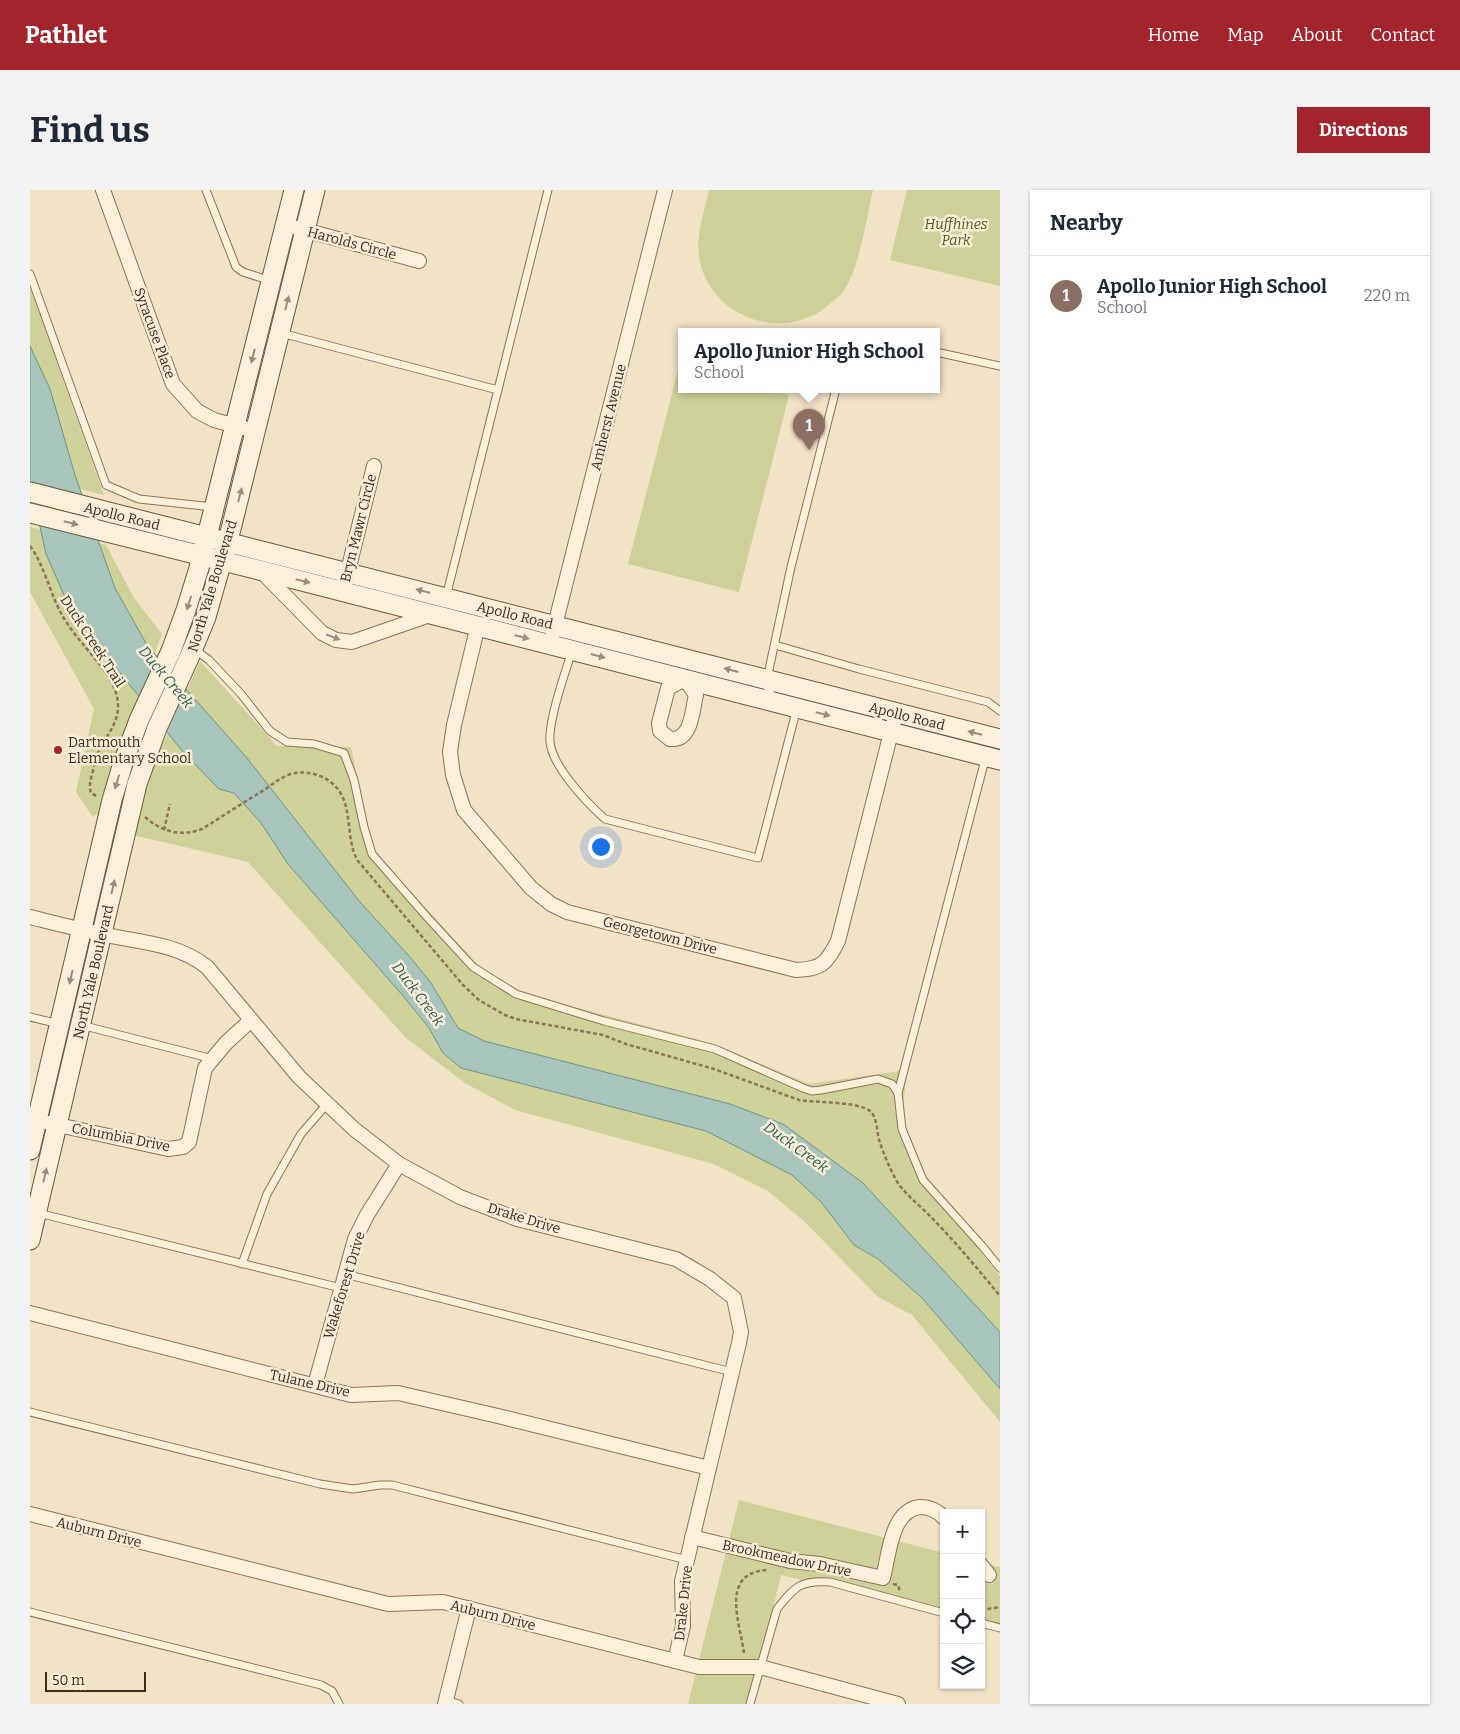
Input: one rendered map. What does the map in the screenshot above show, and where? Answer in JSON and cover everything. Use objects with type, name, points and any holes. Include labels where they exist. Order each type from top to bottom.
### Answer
[{"type":"street","name":"Syracuse Place","points":[[103,190],[173,384],[197,412],[214,420],[255,432]]},
{"type":"street","name":"North Yale Boulevard","points":[[30,1150],[34,1118],[60,1024],[122,763],[139,720],[171,650],[203,556],[294,190]]},
{"type":"street","name":"North Yale Boulevard","points":[[30,1240],[137,784],[157,728],[206,617],[227,542],[315,190]]},
{"type":"street","name":"Amherst Avenue","points":[[551,644],[665,190]]},
{"type":"street","name":"Harolds Circle","points":[[285,225],[419,261]]},
{"type":"street","name":"Bryn Mawr Circle","points":[[343,591],[374,466]]},
{"type":"street","name":"Apollo Road","points":[[30,492],[1000,739]]},
{"type":"street","name":"Apollo Road","points":[[30,513],[478,625],[993,758]]},
{"type":"street","points":[[259,570],[322,633],[336,640],[352,642],[433,614]]},
{"type":"street","name":"Georgetown Drive","points":[[478,625],[454,725],[450,752],[454,775],[464,810],[531,888],[551,904],[567,912],[796,970],[811,969],[828,961],[838,941],[896,713]]},
{"type":"street","points":[[685,679],[690,659]]},
{"type":"street","name":"Drake Drive","points":[[30,917],[82,930],[176,949],[194,957],[207,967],[299,1077],[354,1129],[399,1164],[460,1197],[517,1219],[676,1259],[710,1279],[734,1298],[741,1332],[682,1581],[682,1626],[676,1661]]},
{"type":"street","name":"Columbia Drive","points":[[34,1118],[57,1125],[168,1149],[183,1148],[189,1142],[205,1068],[251,1020]]},
{"type":"street","name":"Wakeforest Drive","points":[[315,1386],[355,1239],[367,1215],[399,1164]]},
{"type":"street","name":"Tulane Drive","points":[[30,1313],[351,1395],[398,1393],[709,1468]]},
{"type":"street","name":"Brookmeadow Drive","points":[[692,1537],[790,1561],[820,1564],[883,1578],[895,1529],[901,1516],[911,1508],[923,1507],[940,1515]]},
{"type":"street","name":"Auburn Drive","points":[[30,1514],[388,1604],[443,1602],[676,1661],[699,1666],[760,1668],[898,1704]]},
{"type":"street","points":[[450,1703],[469,1608]]},
{"type":"lane","points":[[206,190],[236,267],[243,272],[271,282]]},
{"type":"lane","points":[[446,597],[548,190]]},
{"type":"lane","points":[[30,274],[106,485],[139,499],[215,507]]},
{"type":"lane","points":[[280,333],[498,390]]},
{"type":"lane","points":[[940,353],[1000,366]]},
{"type":"lane","points":[[779,703],[768,690],[767,679],[791,567],[835,393]]},
{"type":"lane","points":[[775,645],[988,702],[1000,711]]},
{"type":"lane","points":[[572,650],[552,724],[550,741],[554,756],[572,783],[591,807],[605,819],[758,858],[797,708]]},
{"type":"lane","points":[[191,653],[209,660],[240,694],[270,732],[287,742],[314,744],[344,752],[354,780],[372,854],[474,967],[516,994],[604,1021],[715,1049],[779,1078],[812,1090],[878,1079],[892,1084],[898,1093]]},
{"type":"lane","points":[[993,758],[898,1093],[902,1129],[923,1180],[983,1246],[1000,1268]]},
{"type":"lane","points":[[30,1016],[60,1024]]},
{"type":"lane","points":[[80,1025],[213,1059]]},
{"type":"lane","points":[[242,1264],[267,1194],[279,1171],[301,1134],[327,1104]]},
{"type":"lane","points":[[36,1213],[242,1264],[343,1281],[732,1372]]},
{"type":"lane","points":[[30,1412],[320,1484],[353,1489],[392,1485],[687,1560]]},
{"type":"lane","points":[[750,1704],[777,1608],[799,1585],[812,1581],[830,1582],[940,1612]]},
{"type":"lane","points":[[30,1612],[321,1685],[332,1691],[339,1704]]},
{"type":"lane","points":[[985,1623],[1000,1628]]},
{"type":"path","name":"Duck Creek Trail","points":[[30,546],[38,558],[52,596],[62,615],[102,667],[114,685],[117,695],[117,716],[98,752],[89,786],[91,793],[101,798]]},
{"type":"path","points":[[143,815],[153,824],[164,830],[174,833],[192,833],[202,829],[271,785]]},
{"type":"path","points":[[164,830],[170,804]]},
{"type":"path","points":[[985,1609],[1000,1607]]},
{"type":"green space","points":[[709,190],[873,190],[858,257],[849,282],[843,292],[814,315],[794,322],[773,323],[752,319],[734,310],[718,296],[706,278],[699,257],[700,232]]},
{"type":"green space","name":"Huffhines Park","points":[[907,190],[1000,190],[1000,286],[890,260]]},
{"type":"green space","points":[[30,287],[104,495],[30,476]]},
{"type":"green space","points":[[678,371],[678,393],[781,393],[789,395],[739,592],[628,564]]},
{"type":"green space","points":[[30,527],[106,545],[134,598],[162,634],[114,760],[100,814],[92,816],[76,792],[94,709],[30,592]]},
{"type":"green space","points":[[200,661],[277,746],[351,747],[373,851],[480,967],[525,994],[711,1043],[809,1084],[907,1070],[902,1118],[930,1187],[1000,1276],[1000,1422],[912,1315],[878,1297],[804,1221],[768,1191],[714,1164],[515,1110],[465,1083],[406,1038],[248,862],[133,835],[153,766]]},
{"type":"green space","points":[[739,1500],[940,1552],[940,1612],[781,1575],[750,1704],[688,1704]]},
{"type":"green space","points":[[985,1564],[1000,1567],[1000,1627],[985,1623]]},
{"type":"water","name":"Duck Creek","points":[[30,346],[50,389],[75,475],[115,588],[147,645],[247,758],[360,902],[410,957],[431,983],[458,1028],[484,1041],[730,1104],[783,1124],[863,1183],[1000,1332],[1000,1389],[922,1298],[878,1259],[854,1245],[821,1202],[792,1175],[706,1131],[461,1068],[443,1053],[429,1028],[288,864],[261,823],[234,793],[219,789],[183,752],[71,611],[46,554],[30,482]]},
{"type":"place","name":"Apollo Junior High School","points":[[809,450]]},
{"type":"place","name":"Dartmouth Elementary School","points":[[58,750]]}]
